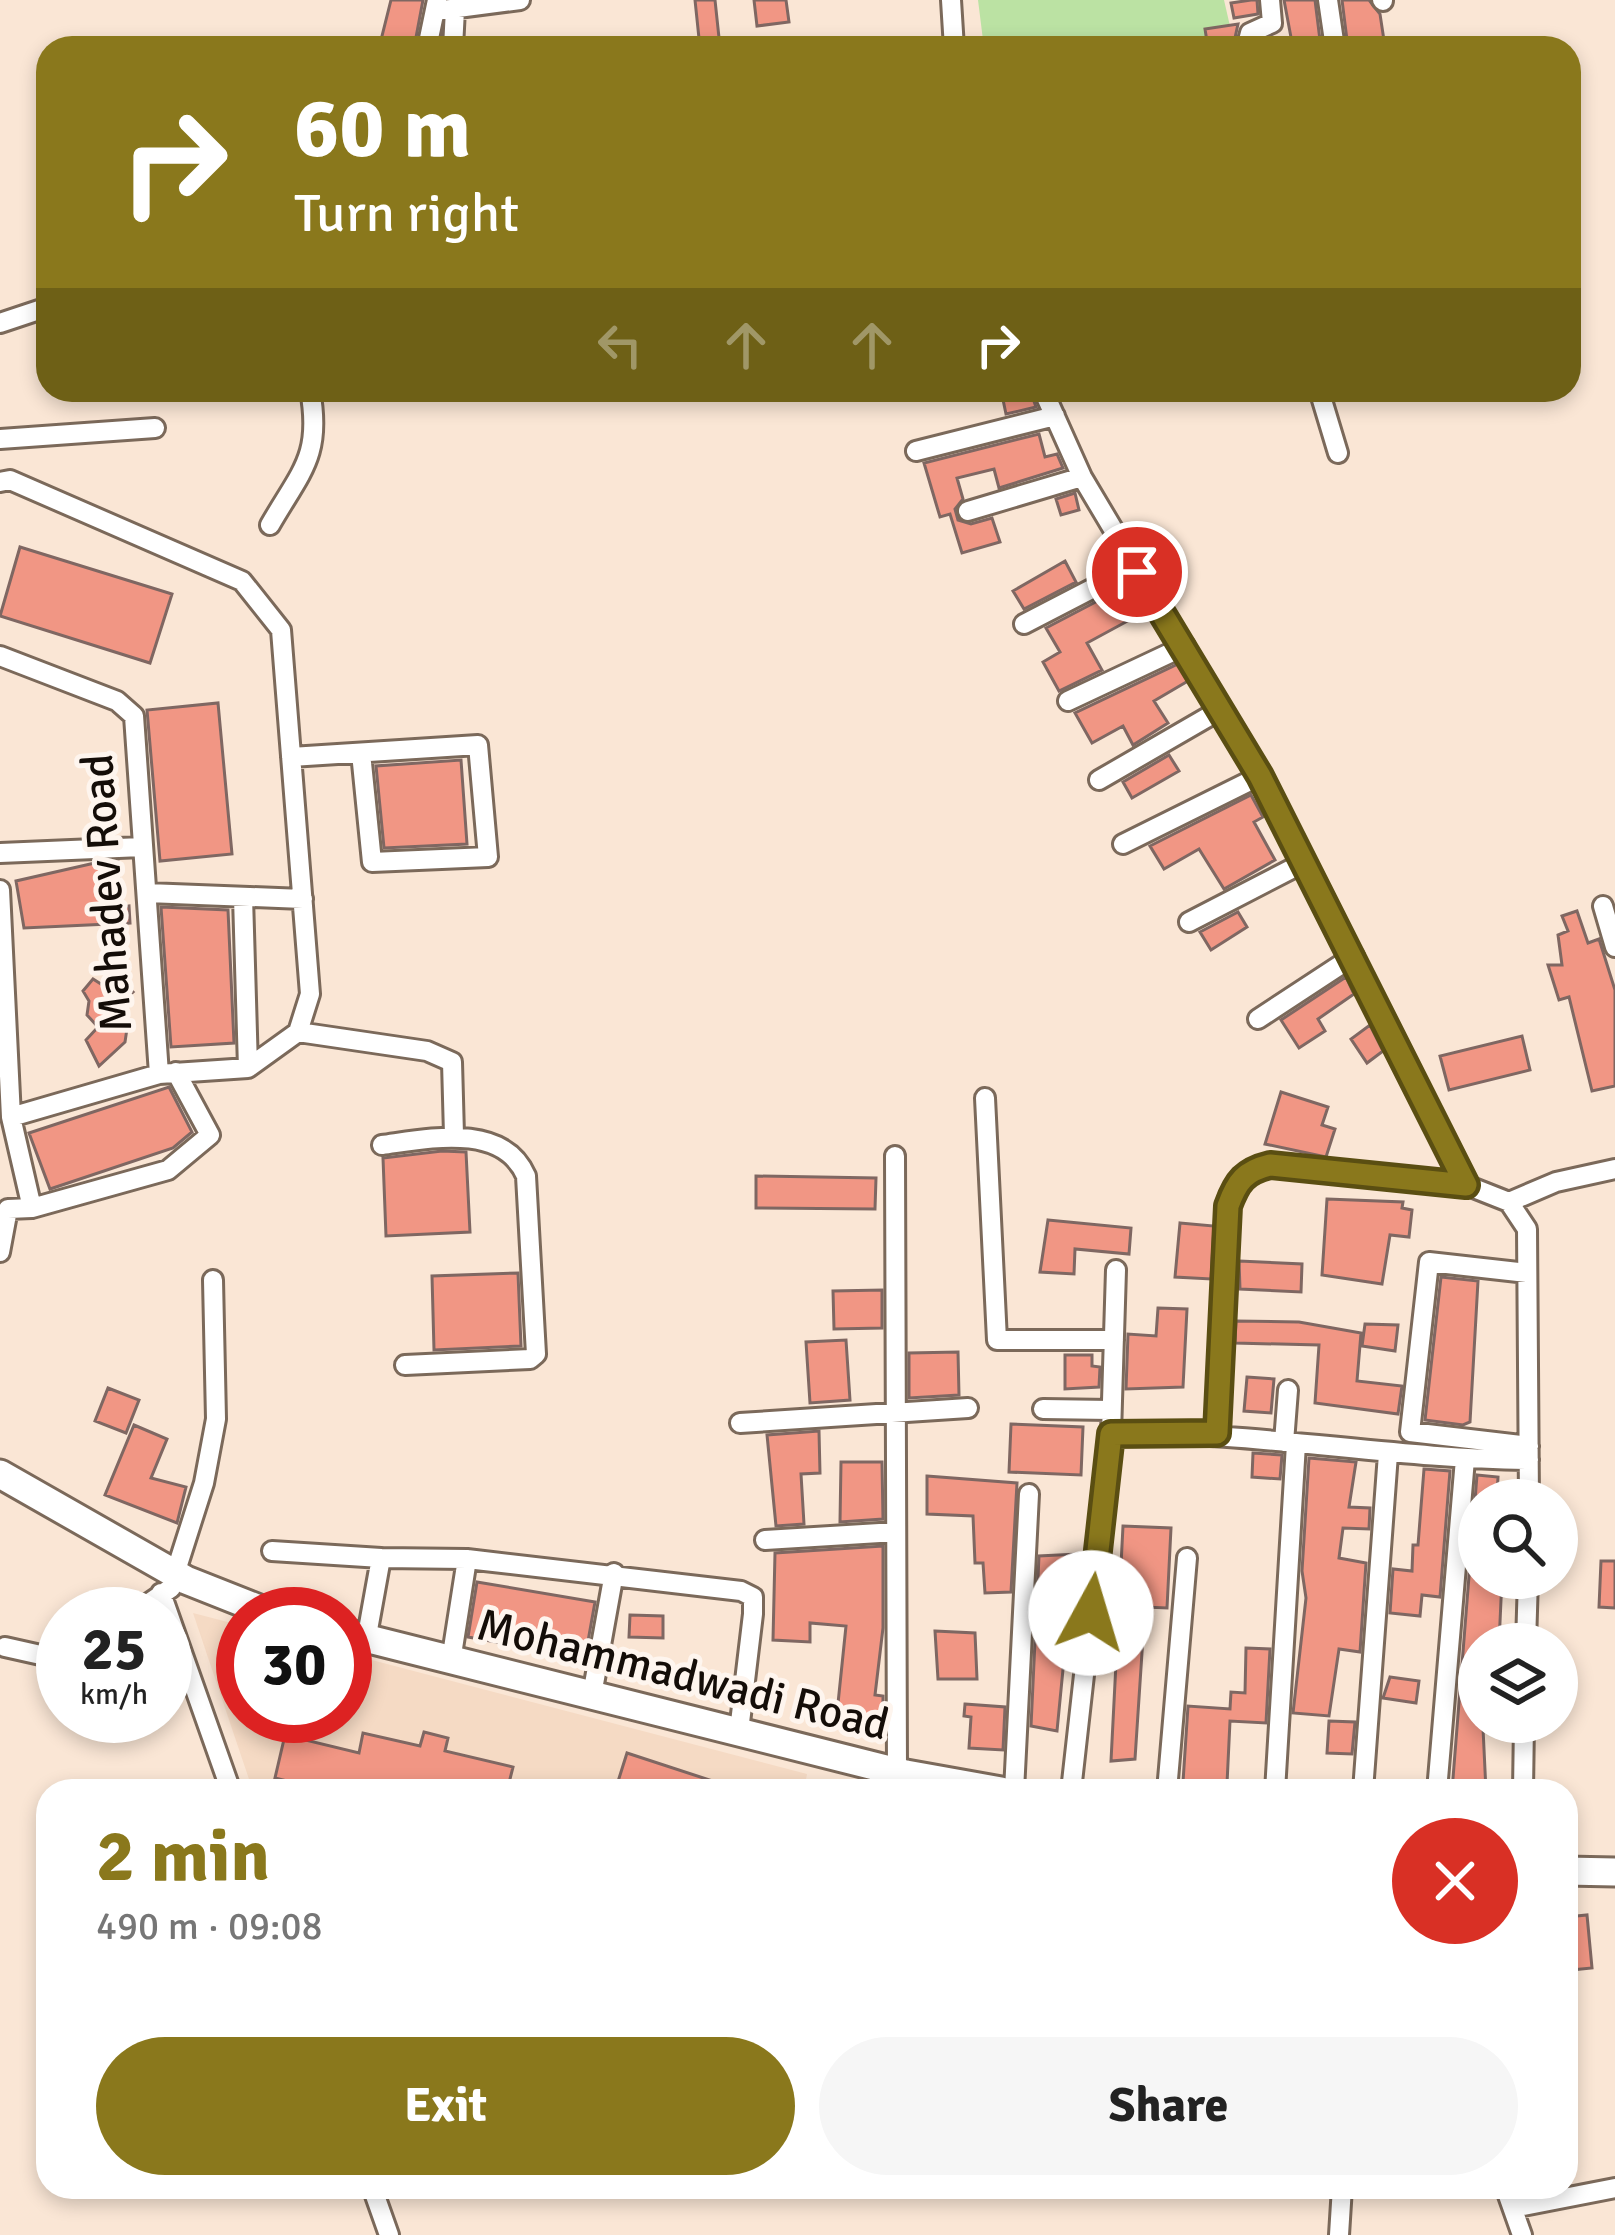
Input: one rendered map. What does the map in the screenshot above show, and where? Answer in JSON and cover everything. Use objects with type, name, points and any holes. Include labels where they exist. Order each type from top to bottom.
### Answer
[{"type":"main road","points":[[0,1474],[174,1582],[216,1596]]},
{"type":"main road","name":"Mohammadwadi Road","points":[[372,1641],[938,1779]]},
{"type":"main road","points":[[1578,1871],[1615,1872]]},
{"type":"street","points":[[442,7],[520,0]]},
{"type":"street","points":[[951,0],[954,36]]},
{"type":"street","points":[[1249,36],[1272,23],[1270,0]]},
{"type":"street","points":[[1328,0],[1333,36]]},
{"type":"street","points":[[432,36],[442,7]]},
{"type":"street","points":[[442,7],[450,36]]},
{"type":"street","points":[[0,322],[36,311]]},
{"type":"street","points":[[270,525],[308,469],[314,447],[311,402]]},
{"type":"street","points":[[1048,402],[1082,477],[1260,776],[1466,1185]]},
{"type":"street","points":[[1323,402],[1338,453]]},
{"type":"street","points":[[916,451],[1054,416]]},
{"type":"street","points":[[0,439],[154,428]]},
{"type":"street","points":[[968,511],[1082,477]]},
{"type":"street","points":[[0,482],[10,480],[242,581],[263,602],[281,631],[310,994],[298,1033],[248,1069],[167,1073],[11,1117]]},
{"type":"street","points":[[1024,624],[1134,567]]},
{"type":"street","points":[[1068,701],[1185,646]]},
{"type":"street","name":"Mahadev Road","points":[[0,656],[130,709],[167,1073],[210,1135],[168,1170],[32,1208],[4,1202],[0,1252]]},
{"type":"street","points":[[1099,780],[1220,710]]},
{"type":"street","points":[[291,757],[478,745],[488,857],[371,862],[361,753]]},
{"type":"street","points":[[1123,844],[1260,776]]},
{"type":"street","points":[[0,853],[142,847]]},
{"type":"street","points":[[1189,922],[1305,862]]},
{"type":"street","points":[[0,890],[11,1117],[32,1208]]},
{"type":"street","points":[[147,893],[303,899]]},
{"type":"street","points":[[243,897],[248,1069]]},
{"type":"street","points":[[1603,906],[1615,947]]},
{"type":"street","points":[[1258,1019],[1354,956]]},
{"type":"street","points":[[298,1033],[427,1051],[452,1063],[453,1129]]},
{"type":"street","points":[[986,1098],[997,1340],[1114,1340]]},
{"type":"street","points":[[382,1145],[453,1129],[513,1156],[526,1176],[536,1354],[530,1359],[405,1366]]},
{"type":"street","points":[[895,1156],[896,1771]]},
{"type":"street","points":[[1217,1433],[1228,1206],[1236,1184],[1249,1170],[1270,1165],[1466,1185],[1509,1202],[1527,1229],[1529,1479]]},
{"type":"street","points":[[1509,1202],[1556,1181],[1615,1169]]},
{"type":"street","points":[[1527,1274],[1430,1262],[1410,1432],[1529,1453]]},
{"type":"street","points":[[1072,1779],[1111,1434],[1116,1270]]},
{"type":"street","points":[[213,1280],[216,1419],[204,1483],[174,1582],[228,1779]]},
{"type":"street","points":[[1276,1779],[1290,1443],[1288,1390]]},
{"type":"street","points":[[740,1423],[968,1408]]},
{"type":"street","points":[[1043,1409],[1111,1410]]},
{"type":"street","points":[[1111,1434],[1217,1433],[1465,1459],[1529,1453]]},
{"type":"street","points":[[1365,1779],[1388,1454]]},
{"type":"street","points":[[1438,1779],[1465,1459]]},
{"type":"street","points":[[1015,1779],[1029,1494]]},
{"type":"street","points":[[765,1540],[896,1532]]},
{"type":"street","points":[[272,1551],[467,1559],[614,1573],[753,1598],[739,1731]]},
{"type":"street","points":[[371,1587],[381,1558]]},
{"type":"street","points":[[1168,1779],[1187,1558]]},
{"type":"street","points":[[451,1661],[467,1559]]},
{"type":"street","points":[[592,1695],[614,1573]]},
{"type":"street","points":[[168,1587],[174,1582]]},
{"type":"street","points":[[5,1647],[36,1654]]},
{"type":"street","points":[[1523,1779],[1524,1743]]},
{"type":"street","points":[[1578,2195],[1615,2188]]},
{"type":"street","points":[[376,2199],[389,2235]]},
{"type":"street","points":[[1339,2235],[1341,2199]]},
{"type":"street","points":[[1510,2199],[1522,2235]]},
{"type":"street","points":[[1513,2208],[1559,2199]]},
{"type":"shaded area","points":[[193,1613],[216,1619],[216,1681]]},
{"type":"shaded area","points":[[372,1660],[807,1774],[806,1779],[249,1779],[237,1743],[372,1743]]},
{"type":"green space","points":[[978,0],[1224,0],[1232,36],[982,36]]},
{"type":"building","points":[[391,0],[423,0],[416,36],[382,36]]},
{"type":"building","points":[[695,0],[715,0],[719,36],[699,36]]},
{"type":"building","points":[[754,0],[786,0],[789,22],[757,26]]},
{"type":"building","points":[[1257,0],[1258,14],[1234,18],[1231,3]]},
{"type":"building","points":[[1284,0],[1315,0],[1320,36],[1291,36]]},
{"type":"building","points":[[1342,0],[1369,0],[1380,14],[1383,36],[1346,36]]},
{"type":"building","points":[[1238,24],[1235,36],[1206,36],[1205,29]]},
{"type":"building","points":[[1004,402],[1034,402],[1036,407],[1006,414]]},
{"type":"building","points":[[1039,434],[1045,457],[1057,454],[1063,468],[999,488],[994,469],[957,478],[963,499],[955,509],[958,520],[971,524],[992,518],[1000,542],[962,553],[950,514],[940,517],[924,463]]},
{"type":"building","points":[[1075,493],[1079,510],[1061,515],[1056,499]]},
{"type":"building","points":[[20,547],[172,594],[150,663],[0,616]]},
{"type":"building","points":[[1065,561],[1076,582],[1024,609],[1013,591]]},
{"type":"building","points":[[1130,584],[1146,611],[1087,643],[1102,670],[1059,691],[1043,662],[1060,652],[1046,628]]},
{"type":"building","points":[[1178,664],[1188,681],[1154,701],[1168,723],[1133,745],[1123,726],[1092,743],[1075,713]]},
{"type":"building","points":[[218,703],[232,854],[160,861],[147,710]]},
{"type":"building","points":[[1169,755],[1179,771],[1132,798],[1123,782]]},
{"type":"building","points":[[461,760],[467,844],[384,848],[376,766]]},
{"type":"building","points":[[1251,795],[1263,817],[1254,822],[1275,860],[1224,889],[1199,849],[1164,869],[1150,846]]},
{"type":"building","points":[[118,862],[121,907],[129,906],[130,923],[24,928],[16,881]]},
{"type":"building","points":[[161,907],[228,910],[234,1043],[171,1047]]},
{"type":"building","points":[[1577,911],[1588,943],[1599,939],[1615,990],[1615,1086],[1592,1091],[1569,997],[1559,1000],[1548,965],[1562,965],[1558,935],[1568,931],[1562,916]]},
{"type":"building","points":[[1238,912],[1247,927],[1211,950],[1200,932]]},
{"type":"building","points":[[111,973],[133,992],[121,1003],[128,1022],[125,1042],[99,1066],[86,1040],[98,1027],[87,1015],[89,1001],[83,991],[93,979],[101,984]]},
{"type":"building","points":[[1346,977],[1354,994],[1318,1019],[1325,1031],[1299,1048],[1281,1020]]},
{"type":"building","points":[[1370,1025],[1383,1051],[1367,1063],[1351,1039]]},
{"type":"building","points":[[1522,1036],[1530,1070],[1449,1090],[1440,1056]]},
{"type":"building","points":[[169,1087],[192,1132],[173,1148],[50,1189],[29,1133]]},
{"type":"building","points":[[1281,1092],[1328,1107],[1322,1125],[1335,1129],[1326,1157],[1265,1144]]},
{"type":"building","points":[[466,1152],[470,1232],[386,1236],[383,1158]]},
{"type":"building","points":[[756,1176],[876,1178],[875,1209],[756,1208]]},
{"type":"building","points":[[1327,1199],[1403,1202],[1402,1208],[1412,1210],[1409,1237],[1390,1235],[1382,1284],[1322,1275]]},
{"type":"building","points":[[1048,1220],[1131,1228],[1129,1254],[1075,1249],[1074,1274],[1040,1272]]},
{"type":"building","points":[[1180,1223],[1214,1226],[1211,1279],[1175,1277]]},
{"type":"building","points":[[1239,1261],[1302,1264],[1301,1292],[1240,1289]]},
{"type":"building","points":[[518,1273],[521,1346],[434,1350],[432,1276]]},
{"type":"building","points":[[1441,1277],[1478,1281],[1470,1422],[1463,1425],[1425,1420]]},
{"type":"building","points":[[882,1290],[882,1328],[834,1329],[833,1291]]},
{"type":"building","points":[[1158,1308],[1187,1309],[1183,1387],[1126,1389],[1128,1334],[1156,1336]]},
{"type":"building","points":[[1236,1321],[1299,1322],[1361,1333],[1357,1381],[1402,1386],[1398,1414],[1315,1403],[1319,1345],[1235,1343]]},
{"type":"building","points":[[1365,1324],[1398,1325],[1395,1351],[1362,1346]]},
{"type":"building","points":[[846,1340],[850,1400],[810,1403],[806,1342]]},
{"type":"building","points":[[958,1352],[959,1395],[909,1398],[909,1353]]},
{"type":"building","points":[[1065,1355],[1092,1355],[1092,1366],[1100,1367],[1099,1387],[1065,1389]]},
{"type":"building","points":[[1247,1377],[1274,1379],[1271,1413],[1244,1411]]},
{"type":"building","points":[[108,1388],[139,1400],[126,1433],[95,1421]]},
{"type":"building","points":[[1011,1424],[1083,1427],[1081,1475],[1009,1472]]},
{"type":"building","points":[[134,1425],[167,1439],[151,1478],[186,1487],[177,1523],[105,1495]]},
{"type":"building","points":[[819,1431],[820,1473],[801,1474],[804,1524],[776,1526],[767,1435]]},
{"type":"building","points":[[1253,1453],[1282,1455],[1280,1479],[1252,1477]]},
{"type":"building","points":[[1309,1458],[1356,1462],[1349,1507],[1370,1508],[1369,1529],[1343,1528],[1339,1558],[1366,1563],[1360,1652],[1339,1649],[1329,1716],[1293,1713],[1306,1598],[1302,1571]]},
{"type":"building","points":[[841,1462],[882,1462],[883,1519],[840,1522]]},
{"type":"building","points":[[1424,1469],[1450,1471],[1440,1597],[1422,1595],[1420,1616],[1390,1613],[1393,1569],[1412,1571]]},
{"type":"building","points":[[927,1476],[1017,1483],[1011,1592],[985,1593],[983,1563],[975,1563],[973,1516],[927,1514]]},
{"type":"building","points":[[1123,1526],[1171,1528],[1167,1608],[1145,1607],[1135,1759],[1111,1761]]},
{"type":"building","points":[[883,1546],[883,1628],[875,1695],[883,1696],[883,1721],[837,1713],[846,1626],[810,1623],[810,1642],[773,1640],[775,1553]]},
{"type":"building","points":[[1077,1554],[1056,1617],[1068,1618],[1057,1731],[1031,1726],[1039,1556]]},
{"type":"building","points":[[1601,1561],[1615,1561],[1615,1608],[1599,1607]]},
{"type":"building","points":[[477,1582],[595,1602],[585,1658],[468,1637]]},
{"type":"building","points":[[1467,1599],[1501,1599],[1500,1623],[1465,1623]]},
{"type":"building","points":[[630,1615],[663,1616],[663,1638],[629,1637]]},
{"type":"building","points":[[935,1631],[975,1633],[977,1679],[938,1679]]},
{"type":"building","points":[[1246,1648],[1270,1649],[1266,1723],[1230,1721],[1227,1779],[1183,1779],[1188,1706],[1230,1709],[1231,1692],[1245,1693]]},
{"type":"building","points":[[1390,1677],[1419,1681],[1416,1703],[1383,1698]]},
{"type":"building","points":[[965,1704],[1005,1707],[1003,1750],[969,1748],[971,1717],[964,1716]]},
{"type":"building","points":[[1458,1715],[1458,1743],[1484,1743],[1485,1779],[1453,1779]]},
{"type":"building","points":[[1329,1721],[1355,1722],[1352,1754],[1327,1753]]},
{"type":"building","points":[[424,1732],[448,1738],[445,1751],[513,1767],[510,1779],[275,1778],[283,1743],[318,1743],[359,1753],[361,1743],[372,1743],[372,1735],[420,1746]]},
{"type":"building","points":[[627,1753],[706,1779],[619,1779]]},
{"type":"building","points":[[1587,1915],[1592,1968],[1578,1969],[1578,1916]]},
{"type":"route","points":[[1091,1613],[1111,1434],[1217,1433],[1228,1206],[1236,1184],[1249,1170],[1270,1165],[1466,1185],[1260,776],[1137,572]]}]
